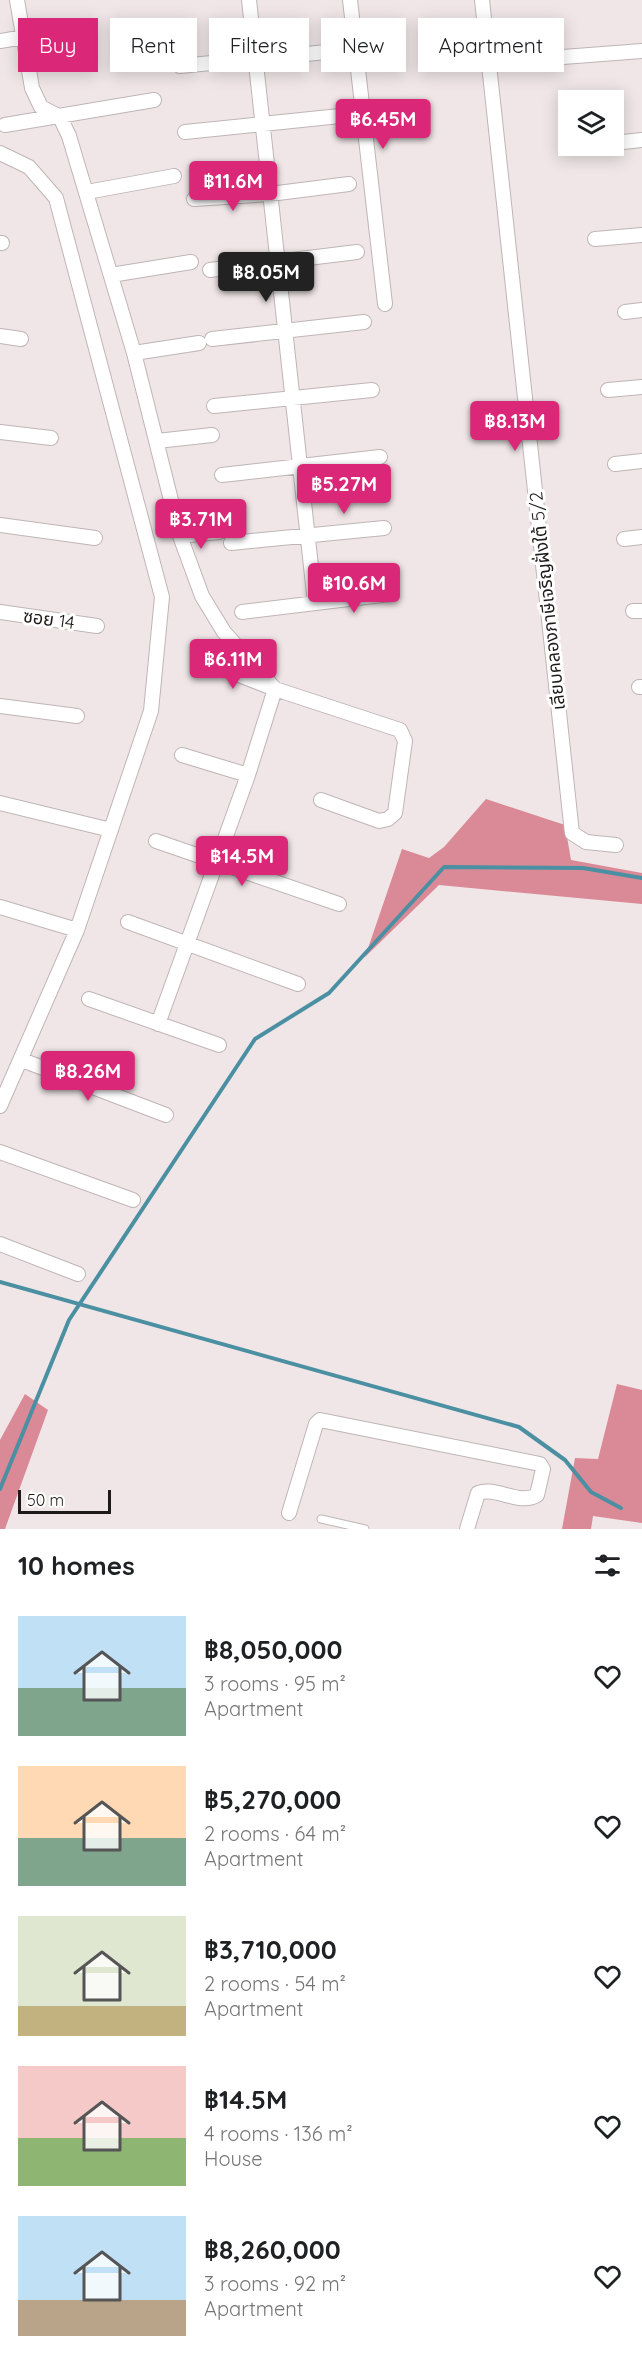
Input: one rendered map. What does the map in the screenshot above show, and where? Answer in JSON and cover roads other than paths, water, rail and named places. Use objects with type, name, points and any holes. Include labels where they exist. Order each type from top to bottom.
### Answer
[{"type":"street","points":[[17,0],[20,18]]},
{"type":"street","points":[[249,0],[251,18]]},
{"type":"street","points":[[350,0],[385,304]]},
{"type":"street","name":"เลียบคลองภาษีเจริญฝั่งใต้ 5/2","points":[[482,0],[572,833],[586,842],[616,845]]},
{"type":"street","points":[[0,41],[18,38]]},
{"type":"street","points":[[564,57],[642,51]]},
{"type":"street","points":[[29,72],[32,87],[41,106],[60,117],[69,136],[134,353],[180,536],[202,596],[218,623],[275,689]]},
{"type":"street","points":[[256,72],[315,603]]},
{"type":"street","points":[[5,125],[154,99]]},
{"type":"street","points":[[185,132],[340,116]]},
{"type":"street","points":[[624,142],[642,140]]},
{"type":"street","points":[[0,153],[29,166],[56,198],[162,597],[151,711],[77,930],[0,1106]]},
{"type":"street","points":[[87,192],[174,176]]},
{"type":"street","points":[[194,199],[270,194],[349,184]]},
{"type":"street","points":[[595,239],[642,235]]},
{"type":"street","points":[[210,270],[357,252]]},
{"type":"street","points":[[111,275],[191,262]]},
{"type":"street","points":[[625,312],[642,310]]},
{"type":"street","points":[[134,353],[285,329],[364,322]]},
{"type":"street","points":[[0,336],[21,339]]},
{"type":"street","points":[[608,390],[642,387]]},
{"type":"street","points":[[214,406],[372,390]]},
{"type":"street","points":[[0,432],[51,438]]},
{"type":"street","points":[[157,441],[212,435]]},
{"type":"street","points":[[222,475],[300,468],[380,457]]},
{"type":"street","points":[[615,464],[642,461]]},
{"type":"street","points":[[0,525],[95,538]]},
{"type":"street","points":[[231,543],[384,528]]},
{"type":"street","points":[[180,536],[219,532]]},
{"type":"street","points":[[624,539],[642,537]]},
{"type":"street","points":[[242,612],[390,594]]},
{"type":"street","name":"ซอย 14","points":[[0,612],[97,626]]},
{"type":"street","points":[[203,661],[275,689],[400,730],[405,741],[395,813],[388,819],[379,821],[321,800]]},
{"type":"street","points":[[158,1024],[185,942],[248,775],[275,689]]},
{"type":"street","points":[[0,706],[77,716]]},
{"type":"street","points":[[182,755],[248,775]]},
{"type":"street","points":[[0,803],[111,830]]},
{"type":"street","points":[[156,840],[339,904]]},
{"type":"street","points":[[0,907],[77,930]]},
{"type":"street","points":[[128,922],[298,984]]},
{"type":"street","points":[[89,999],[219,1046]]},
{"type":"street","points":[[22,1060],[166,1115]]},
{"type":"street","points":[[0,1152],[133,1200]]},
{"type":"street","points":[[0,1244],[78,1274]]},
{"type":"street","points":[[289,1513],[316,1424],[320,1420],[540,1464],[543,1469],[537,1495],[524,1498],[485,1490],[478,1493],[467,1529]]},
{"type":"lane","points":[[321,1519],[365,1529]]},
{"type":"waterway","points":[[0,1489],[69,1320],[255,1039],[329,993],[444,867],[583,868],[642,878]]},
{"type":"waterway","points":[[0,1282],[519,1427],[565,1460],[591,1492],[621,1508]]}]
